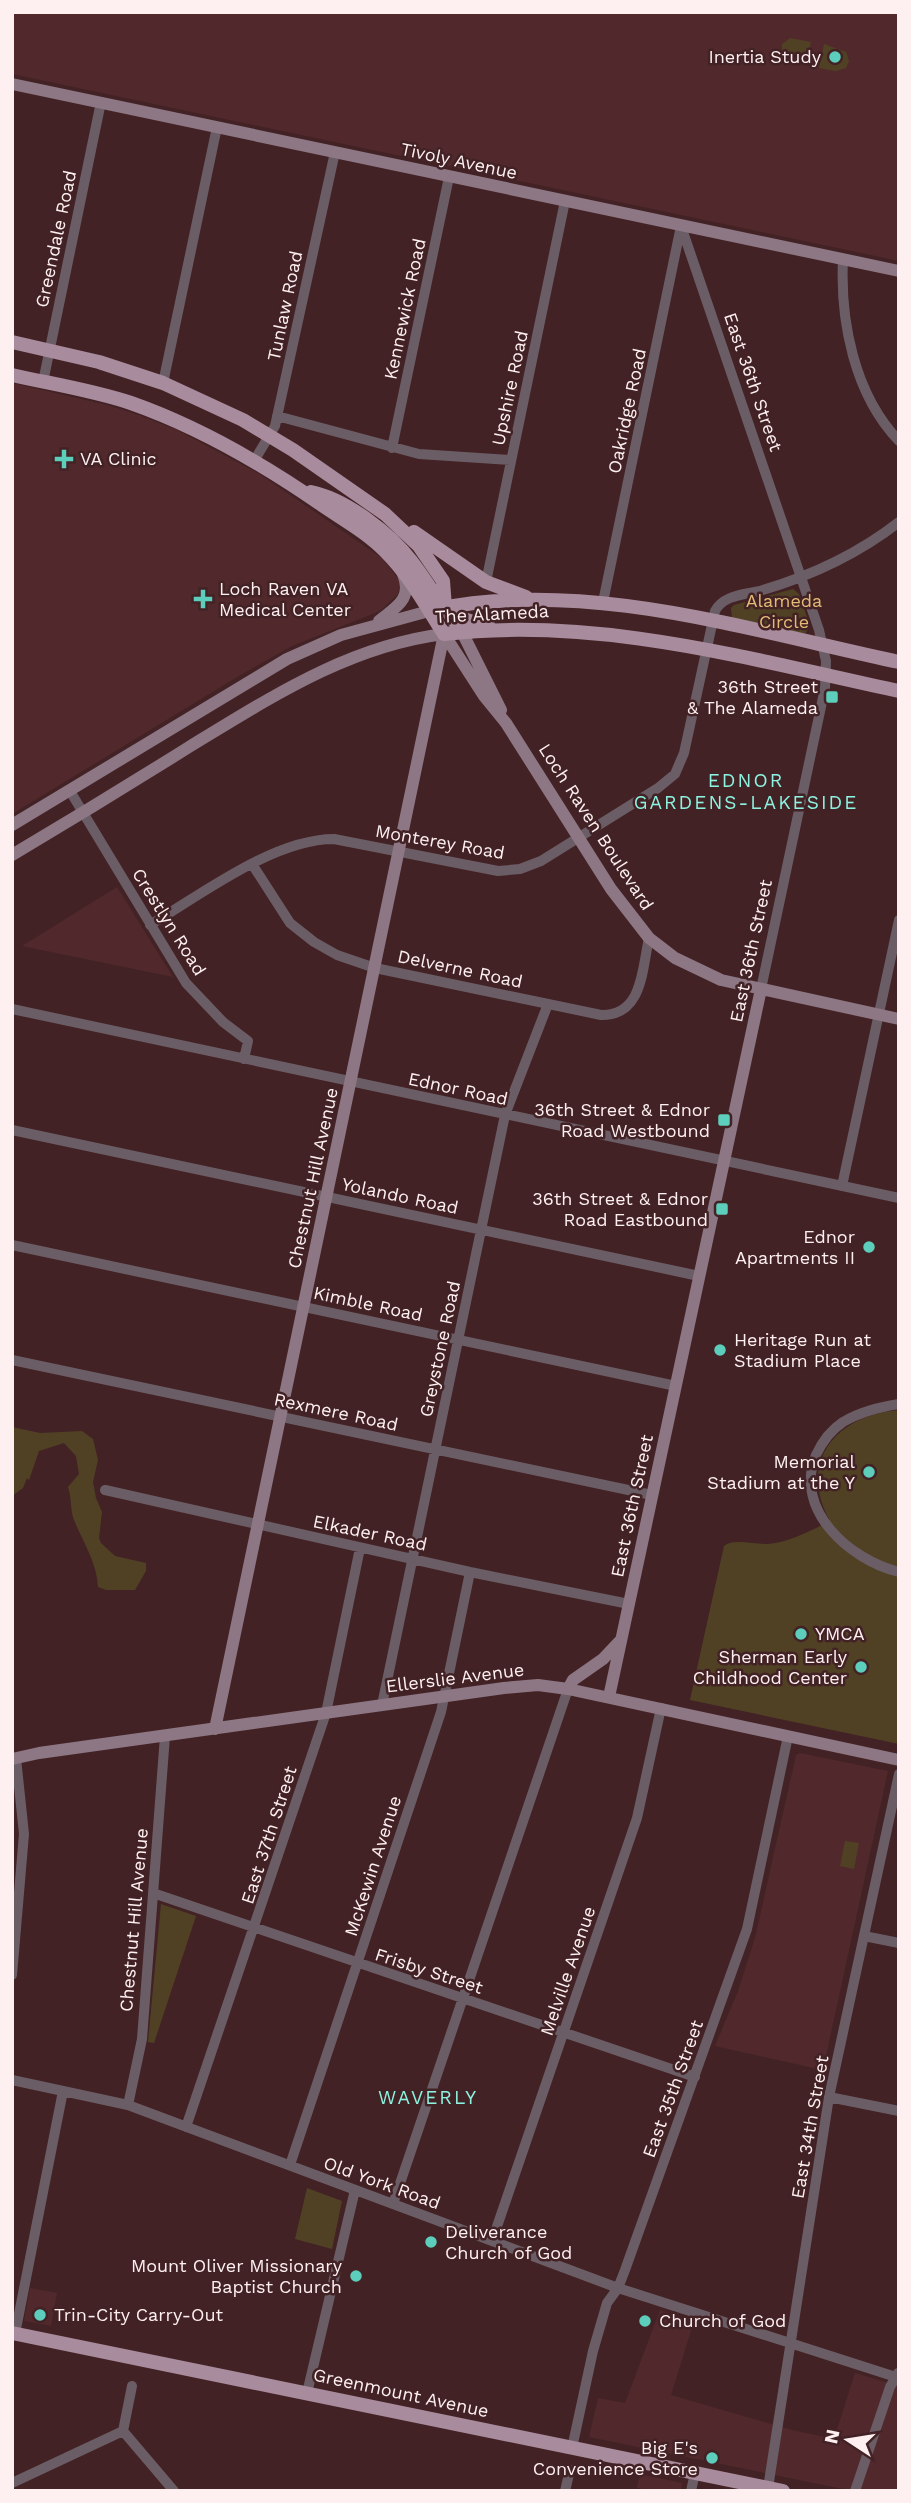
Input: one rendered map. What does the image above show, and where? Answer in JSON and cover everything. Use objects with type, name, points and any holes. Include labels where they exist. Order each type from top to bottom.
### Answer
[{"type":"main road","name":"Loch Raven Boulevard","points":[[12,342],[99,362],[163,383],[243,420],[270,436],[385,514],[411,538],[436,568],[443,581],[445,607],[462,632]]},
{"type":"main road","name":"Loch Raven Boulevard","points":[[12,375],[94,392],[130,403],[202,434],[254,461],[303,491],[376,543],[398,565],[444,634]]},
{"type":"main road","points":[[303,491],[329,497],[384,534],[413,563],[435,597],[445,607],[470,622],[525,629]]},
{"type":"main road","points":[[385,514],[486,582],[509,593],[541,600]]},
{"type":"main road","name":"The Alameda","points":[[429,611],[445,607],[541,600],[603,603],[712,621],[899,662]]},
{"type":"main road","name":"The Alameda","points":[[444,634],[525,629],[624,635],[899,691]]},
{"type":"main road","name":"Greenmount Avenue","points":[[14,2334],[776,2489]]},
{"type":"street","name":"Tivoly Avenue","points":[[12,83],[899,271]]},
{"type":"street","name":"Greendale Road","points":[[43,382],[101,102]]},
{"type":"street","points":[[163,383],[218,127]]},
{"type":"street","name":"Tunlaw Road","points":[[254,461],[275,426],[335,152]]},
{"type":"street","name":"Kennewick Road","points":[[392,447],[449,177]]},
{"type":"street","name":"Upshire Road","points":[[486,582],[565,201]]},
{"type":"street","name":"East 36th Street","points":[[609,1697],[827,675],[823,646],[802,578],[681,226]]},
{"type":"street","name":"Oakridge Road","points":[[603,603],[681,226]]},
{"type":"street","points":[[843,258],[843,310],[856,361],[876,412],[899,440]]},
{"type":"street","points":[[277,416],[438,457],[511,460]]},
{"type":"street","points":[[712,621],[715,611],[723,601],[802,578],[843,559],[899,522]]},
{"type":"street","points":[[374,624],[405,596],[406,582],[398,565]]},
{"type":"street","name":"The Alameda","points":[[12,825],[287,659],[325,641],[374,624],[429,611]]},
{"type":"street","name":"Monterey Road","points":[[150,925],[252,864],[286,847],[324,839],[487,870],[513,870],[531,866],[658,788],[675,774],[684,752],[712,621]]},
{"type":"street","name":"Loch Raven Boulevard","points":[[462,632],[493,691],[506,723]]},
{"type":"street","name":"The Alameda","points":[[12,855],[309,676],[370,651],[444,634]]},
{"type":"street","name":"Loch Raven Boulevard","points":[[444,634],[484,696],[506,723],[624,908],[649,938],[675,958],[733,983],[899,1019]]},
{"type":"street","name":"Chestnut Hill Avenue","points":[[215,1729],[444,634]]},
{"type":"street","name":"Crestlyn Road","points":[[70,791],[150,925],[194,992],[223,1022],[248,1041],[244,1059]]},
{"type":"street","name":"Delverne Road","points":[[252,864],[290,922],[301,933],[337,955],[375,968],[601,1015],[623,1012],[629,1007],[637,992],[649,938]]},
{"type":"street","points":[[842,1186],[899,920]]},
{"type":"street","name":"Greystone Road","points":[[382,1705],[505,1115],[548,1004]]},
{"type":"street","name":"Ednor Road","points":[[12,1009],[899,1198]]},
{"type":"street","name":"Yolando Road","points":[[12,1130],[699,1276]]},
{"type":"street","name":"Kimble Road","points":[[12,1245],[676,1385]]},
{"type":"street","name":"Rexmere Road","points":[[12,1360],[652,1495]]},
{"type":"street","points":[[899,1404],[861,1413],[833,1431],[815,1458],[811,1482],[821,1517],[835,1535],[870,1560],[899,1572]]},
{"type":"street","name":"Elkader Road","points":[[105,1490],[470,1572],[629,1604]]},
{"type":"street","name":"East 37th Street","points":[[186,2127],[326,1713],[360,1548]]},
{"type":"street","name":"McKewin Avenue","points":[[290,2165],[445,1696],[470,1572]]},
{"type":"street","points":[[393,2204],[568,1689],[573,1681],[603,1659],[621,1639]]},
{"type":"street","name":"Ellerslie Avenue","points":[[14,1758],[522,1686],[568,1689],[899,1759]]},
{"type":"street","name":"Melville Avenue","points":[[492,2241],[637,1818],[661,1708]]},
{"type":"street","name":"Chestnut Hill Avenue","points":[[128,2105],[140,2050],[165,1736]]},
{"type":"street","name":"East 35th Street","points":[[572,2448],[593,2351],[607,2303],[618,2288],[747,1929],[788,1736]]},
{"type":"street","points":[[12,1975],[24,1834],[14,1758]]},
{"type":"street","name":"East 34th Street","points":[[776,2489],[791,2344],[829,2097],[899,1774]]},
{"type":"street","name":"Frisby Street","points":[[153,1893],[695,2077]]},
{"type":"street","points":[[864,1936],[899,1943]]},
{"type":"street","name":"Old York Road","points":[[12,2080],[128,2105],[618,2288],[898,2376]]},
{"type":"street","points":[[14,2334],[63,2091]]},
{"type":"street","points":[[829,2097],[899,2111]]},
{"type":"street","points":[[307,2393],[355,2190]]},
{"type":"street","points":[[856,2491],[890,2387],[898,2376]]},
{"type":"street","points":[[122,2431],[132,2386]]},
{"type":"street","points":[[16,2491],[13,2483],[122,2431]]},
{"type":"street","points":[[122,2431],[174,2491]]},
{"type":"street","points":[[565,2491],[570,2470]]},
{"type":"street","points":[[691,2491],[695,2473]]},
{"type":"shaded area","points":[[12,12],[899,12],[899,261],[12,74]]},
{"type":"shaded area","name":"Loch Raven VA Medical Center","points":[[12,383],[139,415],[177,430],[258,473],[382,558],[400,581],[398,594],[380,611],[292,646],[242,674],[12,814]]},
{"type":"shaded area","points":[[117,887],[173,977],[22,946]]},
{"type":"shaded area","points":[[800,1753],[888,1771],[823,2070],[715,2046],[738,1991],[755,1938],[796,1755]]},
{"type":"shaded area","points":[[30,2288],[57,2293],[51,2326],[24,2321]]},
{"type":"shaded area","points":[[660,2310],[694,2321],[671,2395],[792,2430],[834,2439],[855,2373],[899,2386],[899,2491],[853,2491],[589,2437],[598,2398],[625,2403]]},
{"type":"shaded area","points":[[640,2474],[682,2483],[681,2491],[637,2488]]},
{"type":"green space","points":[[790,38],[811,42],[806,65],[788,61],[782,56],[782,44]]},
{"type":"green space","points":[[824,44],[846,52],[849,61],[846,68],[836,71],[819,68]]},
{"type":"green space","name":"Alameda Circle","points":[[793,589],[799,594],[810,626],[805,634],[732,618],[731,608],[734,605]]},
{"type":"green space","name":"YMCA","points":[[899,1410],[899,1744],[690,1700],[724,1546],[733,1542],[768,1544],[784,1541],[830,1521],[821,1499],[818,1479],[821,1461],[828,1445],[857,1421]]},
{"type":"green space","points":[[12,1427],[40,1433],[82,1431],[93,1439],[98,1460],[93,1482],[102,1512],[99,1538],[115,1556],[146,1563],[146,1571],[135,1590],[106,1590],[98,1587],[92,1561],[72,1512],[68,1487],[79,1474],[76,1456],[64,1443],[39,1451],[29,1480],[27,1478],[23,1488],[12,1496]]},
{"type":"green space","points":[[845,1841],[859,1843],[854,1869],[840,1866]]},
{"type":"green space","points":[[161,1904],[196,1916],[154,2043],[148,2042]]},
{"type":"green space","points":[[307,2188],[342,2201],[332,2249],[295,2239]]},
{"type":"place","name":"Inertia Study","points":[[835,57]]},
{"type":"place","name":"VA Clinic","points":[[64,459]]},
{"type":"place","name":"Loch Raven VA Medical Center","points":[[203,599]]},
{"type":"place","name":"36th Street & The Alameda","points":[[832,697]]},
{"type":"place","name":"36th Street & Ednor Road Westbound","points":[[724,1120]]},
{"type":"place","name":"36th Street & Ednor Road Eastbound","points":[[722,1209]]},
{"type":"place","name":"Ednor Apartments II","points":[[869,1247]]},
{"type":"place","name":"Heritage Run at Stadium Place","points":[[720,1350]]},
{"type":"place","name":"Memorial Stadium at the Y","points":[[869,1472]]},
{"type":"place","name":"YMCA","points":[[801,1634]]},
{"type":"place","name":"Sherman Early Childhood Center","points":[[861,1667]]},
{"type":"place","name":"Deliverance Church of God","points":[[431,2242]]},
{"type":"place","name":"Mount Oliver Missionary Baptist Church","points":[[356,2276]]},
{"type":"place","name":"Trin-City Carry-Out","points":[[40,2315]]},
{"type":"place","name":"Church of God","points":[[645,2321]]},
{"type":"place","name":"Big E's Convenience Store","points":[[712,2458]]},
{"type":"district","name":"EDNOR GARDENS-LAKESIDE","points":[[746,791]]},
{"type":"district","name":"WAVERLY","points":[[428,2097]]}]
